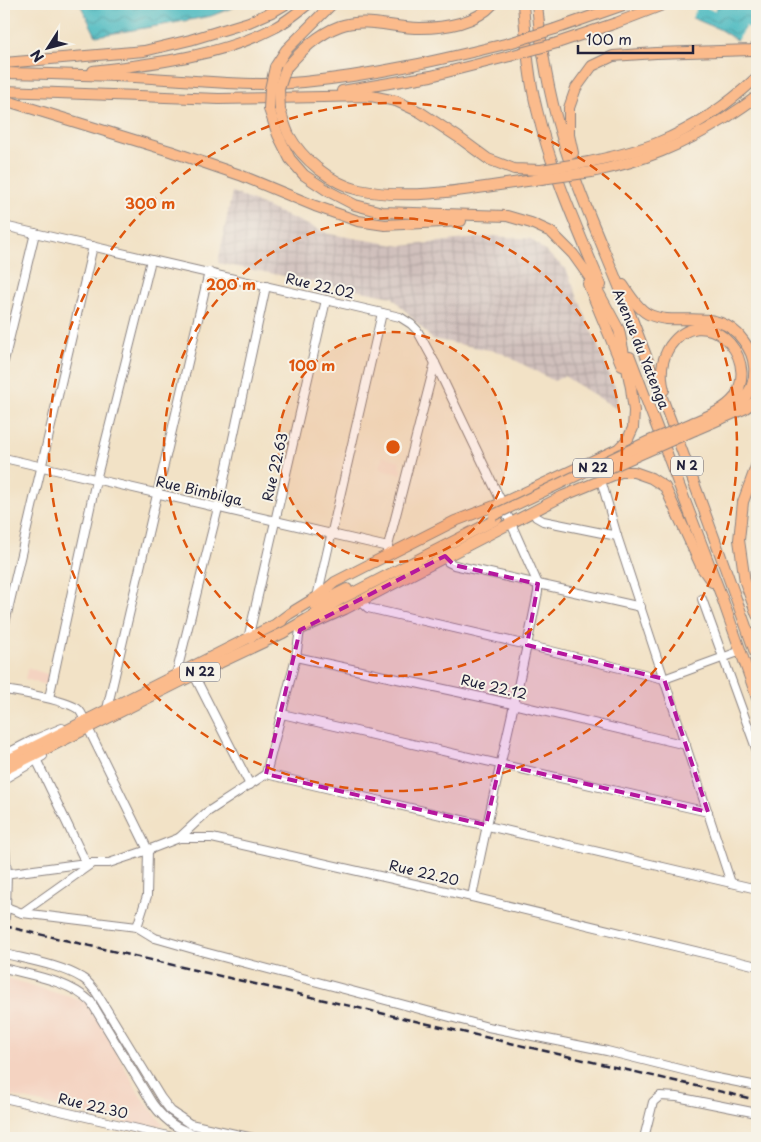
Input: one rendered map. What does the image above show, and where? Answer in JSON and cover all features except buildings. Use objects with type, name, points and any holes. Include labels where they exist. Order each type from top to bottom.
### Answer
[{"type":"main road","points":[[4,64],[144,50],[190,40],[249,22],[286,4]]},
{"type":"main road","points":[[62,75],[142,66],[202,54],[275,28],[308,4]]},
{"type":"main road","points":[[277,623],[317,597],[335,582],[387,552],[502,503],[618,449],[628,439],[633,428],[634,411],[631,388],[619,330],[593,282],[574,254],[551,232],[532,223],[507,216],[382,212],[355,205],[328,191],[304,175],[290,159],[278,135],[270,90],[275,67],[286,50],[332,4]]},
{"type":"main road","points":[[493,4],[478,17],[452,25],[419,28],[372,22],[341,26],[324,34],[302,50],[286,68],[274,109],[306,157],[329,177],[358,189],[405,194],[442,192],[590,167],[623,165],[658,154],[703,132],[757,96]]},
{"type":"main road","name":"Avenue du Yatenga","points":[[523,4],[530,77],[539,118],[560,186],[619,330],[721,595],[757,698]]},
{"type":"main road","name":"Avenue du Yatenga","points":[[537,4],[542,52],[550,96],[561,136],[671,421],[757,658]]},
{"type":"main road","points":[[4,74],[216,83],[303,82],[428,64],[509,43],[626,4]]},
{"type":"main road","points":[[306,97],[431,76],[510,56],[557,43],[665,4]]},
{"type":"main road","points":[[579,186],[569,135],[569,108],[576,88],[592,66],[613,56],[755,48]]},
{"type":"main road","points":[[590,167],[657,143],[697,122],[732,98],[757,77]]},
{"type":"main road","points":[[4,91],[219,99],[371,96],[396,101],[420,112],[488,159],[514,169],[541,175]]},
{"type":"main road","points":[[4,100],[170,151],[240,175],[315,206],[358,221],[394,225],[507,216]]},
{"type":"main road","points":[[574,254],[586,278],[631,388]]},
{"type":"main road","points":[[615,275],[634,300],[647,313],[664,318],[708,320],[728,325],[744,340],[752,354],[755,370],[750,392],[740,405],[721,419]]},
{"type":"main road","points":[[671,421],[662,381],[662,362],[674,340],[688,331],[706,328],[723,333],[735,344],[743,356],[746,367],[743,385],[734,399],[694,426]]},
{"type":"main road","points":[[694,426],[721,419],[744,409],[757,400]]},
{"type":"main road","name":"N 22","points":[[4,770],[86,724],[108,709],[277,623],[342,595],[511,507],[640,445],[694,426]]},
{"type":"main road","points":[[757,464],[743,502],[740,540],[745,582],[757,615]]},
{"type":"main road","points":[[283,633],[300,630],[563,496],[621,472],[634,472],[650,478],[664,487],[702,568],[721,595]]},
{"type":"main road","name":"N 22","points":[[4,762],[283,633],[342,595]]},
{"type":"street","name":"Rue 22.02","points":[[4,226],[400,317],[412,324],[435,363],[502,503],[509,523],[538,584]]},
{"type":"street","points":[[4,361],[35,232]]},
{"type":"street","points":[[4,627],[93,246]]},
{"type":"street","points":[[49,698],[96,480],[151,260]]},
{"type":"street","points":[[108,709],[208,272]]},
{"type":"street","points":[[176,675],[218,508],[266,286]]},
{"type":"street","name":"Rue 22.63","points":[[248,639],[326,300]]},
{"type":"street","points":[[317,597],[382,313]]},
{"type":"street","points":[[387,552],[435,363]]},
{"type":"street","name":"Rue Bimbilga","points":[[4,458],[275,521],[387,552]]},
{"type":"street","points":[[601,480],[617,536],[731,882]]},
{"type":"street","points":[[533,512],[536,517],[543,521],[617,536]]},
{"type":"street","points":[[445,556],[448,562],[454,565],[641,607]]},
{"type":"street","points":[[472,897],[527,645],[538,584]]},
{"type":"street","points":[[702,599],[757,751]]},
{"type":"street","points":[[360,601],[368,608],[664,679],[741,651]]},
{"type":"street","points":[[179,838],[206,813],[266,774],[296,657],[300,630]]},
{"type":"street","name":"Rue 22.12","points":[[296,657],[513,704],[686,745]]},
{"type":"street","points":[[194,675],[250,785]]},
{"type":"street","points":[[4,690],[49,698],[76,708],[81,713],[148,850],[146,896],[137,928]]},
{"type":"street","points":[[282,714],[708,812]]},
{"type":"street","points":[[4,754],[40,736],[86,724]]},
{"type":"street","points":[[4,779],[59,747],[86,724]]},
{"type":"street","points":[[22,913],[88,864],[36,759]]},
{"type":"street","points":[[266,774],[757,889]]},
{"type":"street","points":[[4,835],[4,926]]},
{"type":"street","name":"Rue 22.20","points":[[5,874],[115,861],[179,838],[212,838],[472,897],[757,966]]},
{"type":"street","points":[[5,907],[22,913],[137,928],[155,938],[204,952],[488,1027],[757,1086]]},
{"type":"street","points":[[4,953],[7,960],[4,967],[63,984],[82,994],[91,1002],[158,1112],[186,1136],[210,1138]]},
{"type":"street","points":[[4,953],[62,970],[87,982],[96,992],[166,1106],[175,1116],[190,1124],[253,1138]]},
{"type":"street","points":[[644,1138],[653,1102],[660,1096],[677,1097],[757,1113]]},
{"type":"street","name":"Rue 22.30","points":[[4,1098],[177,1138]]},
{"type":"street","points":[[186,1136],[190,1124]]},
{"type":"highlighted area","points":[[445,556],[454,565],[538,584],[527,645],[664,679],[708,812],[500,764],[486,825],[266,774],[300,630]]},
{"type":"shaded area","points":[[232,192],[329,234],[402,246],[494,236],[531,239],[566,269],[617,392],[617,409],[564,376],[554,381],[500,352],[432,339],[392,297],[218,263]]},
{"type":"shaded area","points":[[383,456],[400,461],[399,468],[402,469],[402,474],[380,469]]},
{"type":"shaded area","points":[[28,668],[50,675],[47,685],[25,679]]},
{"type":"shaded area","points":[[4,977],[89,1003],[141,1097],[164,1125],[142,1127],[4,1094]]},
{"type":"water","points":[[77,4],[242,4],[211,16],[96,36],[81,6]]},
{"type":"water","points":[[659,4],[757,4],[757,53],[719,29]]},
{"type":"pier","points":[[657,4],[699,4],[691,20]]},
{"type":"pier","points":[[699,4],[717,4],[714,11]]},
{"type":"pier","points":[[746,26],[757,34],[757,55],[736,42]]},
{"type":"railway","points":[[4,926],[757,1100]]}]
